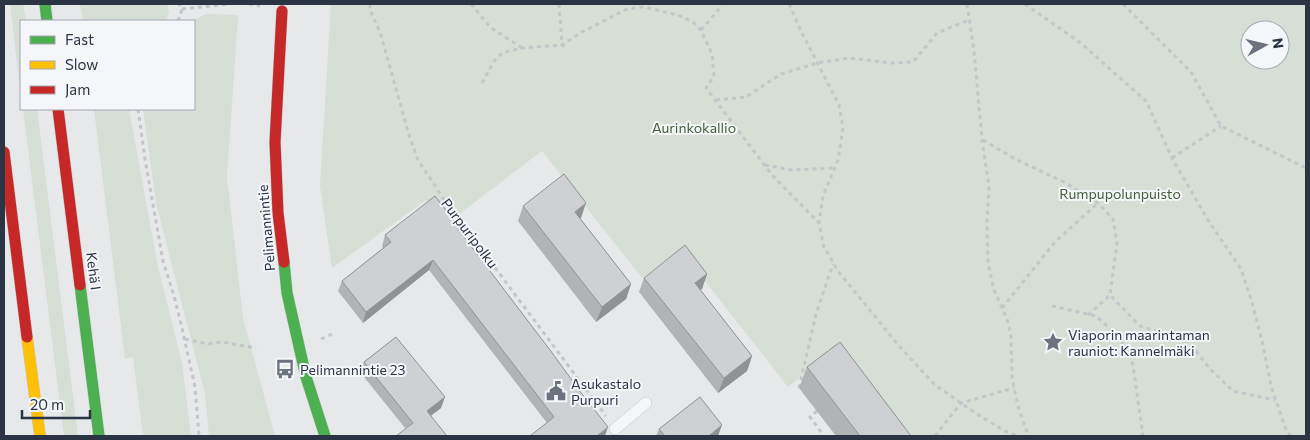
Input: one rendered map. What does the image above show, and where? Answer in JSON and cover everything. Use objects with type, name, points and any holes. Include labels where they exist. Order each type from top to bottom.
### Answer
[{"type":"main road","points":[[45,4],[47,20]]},
{"type":"main road","name":"Pelimannintie","points":[[282,11],[275,142],[278,213],[287,293],[306,377],[325,436]]},
{"type":"main road","name":"Kehä I","points":[[58,110],[99,436]]},
{"type":"main road","points":[[4,152],[40,436]]},
{"type":"lane","points":[[615,429],[646,403]]},
{"type":"path","points":[[178,20],[182,9],[179,4]]},
{"type":"path","points":[[182,9],[230,4]]},
{"type":"path","name":"Purpuripolku","points":[[370,4],[370,10],[380,32],[409,135],[418,160],[445,201],[615,429]]},
{"type":"path","points":[[471,4],[490,27],[522,48]]},
{"type":"path","points":[[560,4],[562,45]]},
{"type":"path","points":[[701,30],[722,4]]},
{"type":"path","points":[[789,4],[839,104],[843,128],[838,160],[823,196],[819,223],[824,247],[838,271],[899,346],[935,385],[1005,431],[1018,436]]},
{"type":"path","points":[[967,4],[974,51],[982,140],[990,186],[987,221],[988,263],[994,290],[1007,319],[1011,336],[1012,378],[1029,436]]},
{"type":"path","points":[[1025,4],[1082,44],[1146,101],[1172,158],[1208,220],[1241,269],[1252,302],[1271,386],[1290,436]]},
{"type":"path","points":[[1123,4],[1191,72],[1221,126],[1306,168]]},
{"type":"path","points":[[482,83],[494,62],[502,53],[522,48],[562,45],[580,33],[627,9],[644,7],[678,15],[693,22],[701,30],[712,54],[714,76],[706,88],[772,175],[819,223]]},
{"type":"path","points":[[715,100],[746,97],[781,74],[818,63],[849,58],[892,63],[914,62],[937,32],[969,20]]},
{"type":"path","points":[[562,45],[568,48]]},
{"type":"path","points":[[138,110],[144,159],[163,261],[185,339],[195,387],[199,436]]},
{"type":"path","points":[[1172,158],[1221,126]]},
{"type":"path","points":[[982,140],[1015,159],[1064,182],[1098,203],[1112,220],[1117,243],[1110,295],[1088,315]]},
{"type":"path","points":[[764,164],[792,170],[834,168]]},
{"type":"path","points":[[1002,308],[1055,242],[1098,203]]},
{"type":"path","points":[[799,388],[816,314],[833,263]]},
{"type":"path","points":[[1110,295],[1140,326],[1189,342],[1210,369],[1233,391],[1276,400]]},
{"type":"path","points":[[1052,306],[1096,316],[1120,338],[1133,365],[1143,436]]},
{"type":"path","points":[[185,339],[208,344],[222,342],[256,348]]},
{"type":"path","points":[[936,436],[961,403],[1014,388]]},
{"type":"path","points":[[817,411],[810,417],[824,436]]},
{"type":"green space","points":[[10,4],[23,4],[26,20],[20,20],[20,89]]},
{"type":"green space","points":[[80,4],[167,4],[169,13],[166,20],[83,20]]},
{"type":"green space","points":[[331,4],[1306,4],[1306,436],[907,436],[838,347],[788,387],[680,249],[642,278],[542,151],[446,224],[426,200],[332,268],[320,186]]},
{"type":"green space","points":[[206,14],[238,15],[227,177],[243,318],[275,436],[209,436],[205,394],[156,203],[143,110],[195,110],[195,20]]},
{"type":"green space","points":[[23,110],[37,110],[78,436],[64,436]]},
{"type":"green space","points":[[94,110],[129,110],[157,262],[182,363],[191,436],[143,436],[133,357],[125,359]]},
{"type":"building","points":[[564,174],[586,203],[575,212],[631,284],[602,307],[523,206]]},
{"type":"building","points":[[435,196],[608,427],[597,436],[530,436],[554,417],[433,260],[366,312],[342,281],[391,242],[385,235]]},
{"type":"building","points":[[685,245],[707,274],[695,283],[752,356],[724,378],[644,278]]},
{"type":"building","points":[[396,337],[445,397],[427,411],[447,436],[396,436],[413,423],[364,362]]},
{"type":"building","points":[[840,342],[911,436],[860,436],[807,367]]},
{"type":"building","points":[[700,397],[722,425],[711,436],[665,436],[659,429]]},
{"type":"traffic: fast","points":[[45,4],[47,20]]},
{"type":"traffic: fast","points":[[284,262],[287,293],[306,377],[325,436]]},
{"type":"traffic: fast","points":[[80,285],[99,436]]},
{"type":"traffic: slow","points":[[27,337],[40,436]]},
{"type":"traffic: jam","points":[[282,11],[275,142],[278,213],[284,262]]},
{"type":"traffic: jam","points":[[58,110],[80,285]]},
{"type":"traffic: jam","points":[[4,152],[27,337]]},
{"type":"place","name":"Viaporin maarintaman rauniot: Kannelmäki","points":[[1053,342]]},
{"type":"place","name":"Pelimannintie 23","points":[[285,369]]},
{"type":"place","name":"Asukastalo Purpuri","points":[[556,391]]},
{"type":"park label","name":"Aurinkokallio","points":[[694,127]]},
{"type":"park label","name":"Rumpupolunpuisto","points":[[1120,193]]}]
